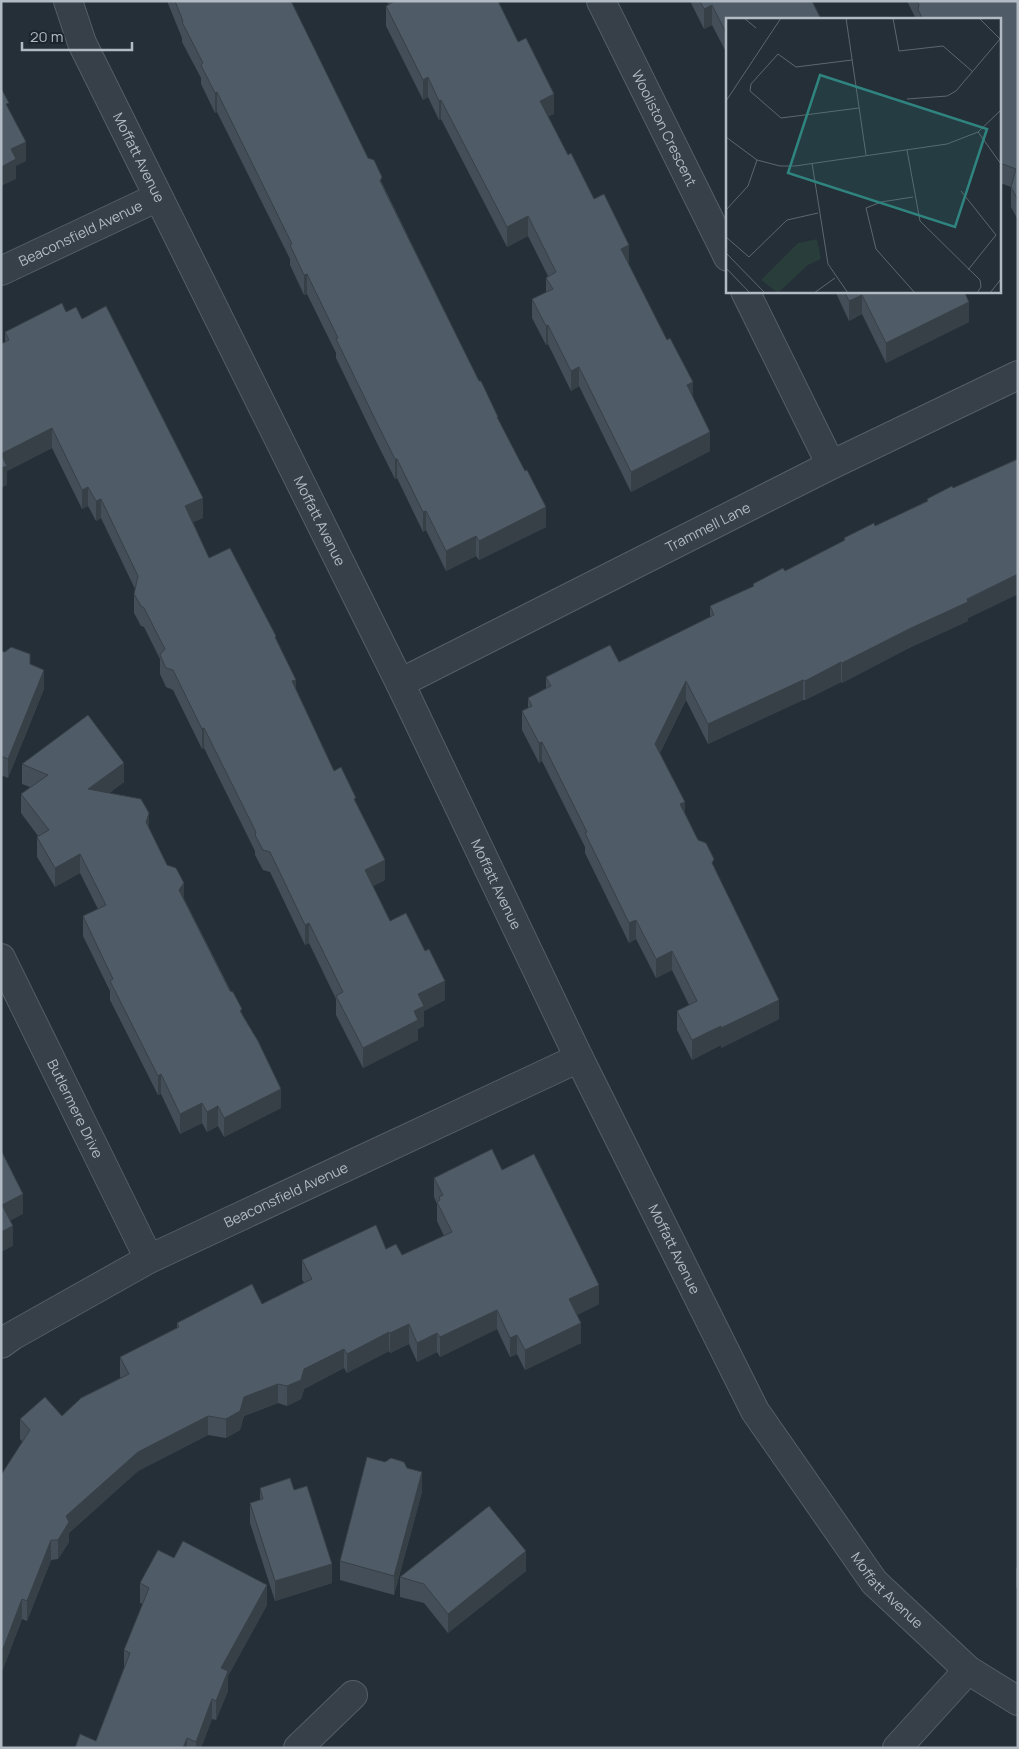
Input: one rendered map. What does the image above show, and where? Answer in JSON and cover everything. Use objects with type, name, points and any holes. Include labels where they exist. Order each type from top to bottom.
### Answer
[{"type":"street","name":"Moffatt Avenue","points":[[68,1],[82,43],[400,682],[579,1058],[755,1411],[874,1582],[968,1670],[1018,1701]]},
{"type":"street","name":"Wooliston Crescent","points":[[601,1],[726,253]]},
{"type":"street","name":"Beaconsfield Avenue","points":[[1,271],[158,197]]},
{"type":"street","points":[[745,292],[831,465]]},
{"type":"street","name":"Trammell Lane","points":[[400,682],[831,465],[1018,375]]},
{"type":"street","name":"Butlermere Drive","points":[[1,958],[149,1259]]},
{"type":"street","name":"Beaconsfield Avenue","points":[[1,1344],[149,1259],[579,1058]]},
{"type":"street","points":[[897,1748],[968,1670]]},
{"type":"street","points":[[298,1748],[353,1695]]},
{"type":"building","points":[[175,1],[291,1],[368,158],[374,160],[382,177],[380,181],[479,381],[481,381],[497,417],[546,507],[479,541],[476,536],[446,551],[426,511],[423,512],[397,459],[395,459],[336,339],[338,338],[307,274],[304,275],[290,245],[292,244],[217,92],[215,93],[201,65],[203,63],[182,22]]},
{"type":"building","points":[[395,1],[498,1],[518,42],[526,38],[554,94],[540,101],[568,155],[571,153],[594,199],[604,194],[629,245],[621,249],[667,340],[670,338],[693,382],[687,385],[710,432],[631,472],[579,367],[571,371],[548,325],[546,326],[532,299],[553,289],[546,278],[556,272],[528,216],[507,227],[441,100],[439,101],[428,77],[423,80],[386,6]]},
{"type":"building","points":[[700,1],[812,1],[820,18],[726,18],[726,33],[712,5],[704,9]]},
{"type":"building","points":[[917,1],[1018,1],[1018,200],[1011,187],[1016,169],[1002,164],[1002,18],[922,18],[918,10],[919,5]]},
{"type":"building","points":[[1,88],[9,103],[6,104],[26,142],[11,149],[16,159],[1,167]]},
{"type":"building","points":[[844,292],[964,292],[969,302],[886,343],[862,295],[849,301]]},
{"type":"building","points":[[62,303],[66,312],[76,307],[82,319],[106,306],[203,498],[185,506],[209,558],[230,548],[276,636],[296,680],[292,681],[334,771],[341,767],[356,798],[354,799],[385,860],[365,870],[390,921],[406,913],[425,951],[429,949],[445,981],[418,994],[424,1006],[414,1011],[418,1020],[363,1048],[336,996],[343,992],[309,923],[305,925],[270,852],[263,850],[255,835],[256,832],[204,728],[202,729],[173,670],[166,668],[160,655],[165,649],[144,608],[134,594],[138,576],[101,499],[96,501],[88,487],[82,490],[52,428],[1,454],[1,344],[9,340],[5,332]]},
{"type":"building","points":[[1,454],[7,466],[1,468]]},
{"type":"building","points":[[1018,459],[1018,574],[967,599],[968,602],[805,681],[803,680],[708,724],[686,681],[655,744],[685,802],[680,804],[698,840],[706,843],[714,859],[712,863],[779,1000],[692,1040],[677,1011],[697,1001],[672,951],[656,959],[636,920],[629,923],[585,833],[587,832],[542,742],[539,743],[522,711],[532,706],[528,698],[551,686],[546,677],[610,645],[619,662],[714,615],[710,606],[754,586],[753,584],[783,568],[785,571],[874,523],[875,526],[928,501],[927,499],[952,486],[953,488]]},
{"type":"building","points":[[11,647],[30,654],[30,664],[44,670],[8,759],[1,756],[1,651],[5,652]]},
{"type":"building","points":[[88,715],[124,763],[88,789],[141,799],[149,813],[146,822],[167,865],[176,868],[184,883],[179,890],[230,991],[233,992],[242,1009],[240,1011],[258,1041],[281,1089],[224,1118],[218,1106],[207,1112],[202,1103],[180,1114],[161,1074],[158,1076],[110,981],[113,979],[83,916],[106,905],[80,854],[55,868],[37,837],[49,830],[21,794],[48,775],[22,764]]},
{"type":"building","points":[[492,1149],[502,1170],[534,1154],[599,1285],[569,1299],[581,1323],[525,1350],[517,1335],[510,1338],[497,1310],[440,1337],[437,1333],[417,1343],[409,1324],[389,1332],[347,1354],[344,1349],[304,1369],[301,1380],[287,1386],[278,1384],[244,1397],[240,1411],[226,1419],[208,1416],[138,1452],[66,1516],[69,1522],[58,1540],[51,1540],[27,1601],[22,1599],[1,1654],[1,1475],[30,1430],[20,1419],[45,1397],[62,1416],[81,1398],[129,1374],[120,1357],[179,1327],[177,1323],[252,1284],[262,1304],[312,1279],[302,1260],[376,1225],[386,1249],[396,1244],[402,1255],[452,1232],[437,1202],[440,1200],[439,1197],[443,1195],[434,1178]]},
{"type":"building","points":[[1,1150],[23,1194],[2,1205],[13,1226],[1,1232]]},
{"type":"building","points":[[367,1457],[385,1462],[391,1458],[404,1462],[407,1468],[422,1472],[394,1576],[340,1561]]},
{"type":"building","points":[[290,1478],[294,1490],[307,1486],[332,1564],[275,1581],[250,1503],[263,1499],[260,1488]]},
{"type":"building","points":[[489,1506],[526,1551],[448,1614],[424,1584],[400,1577]]},
{"type":"building","points":[[183,1541],[267,1585],[221,1668],[228,1671],[216,1701],[212,1699],[196,1742],[187,1738],[183,1748],[75,1748],[80,1734],[96,1741],[130,1653],[124,1650],[149,1588],[140,1583],[158,1550],[174,1558]]}]
